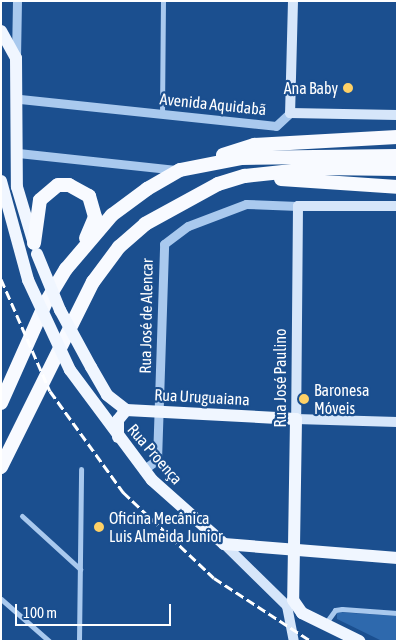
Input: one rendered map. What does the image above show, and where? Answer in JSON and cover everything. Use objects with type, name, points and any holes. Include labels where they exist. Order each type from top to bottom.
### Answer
[{"type":"highway","points":[[204,164],[254,145],[397,137]]},
{"type":"highway","points":[[80,249],[112,215],[180,170],[204,164],[280,154],[397,156]]},
{"type":"highway","points":[[1,467],[27,423],[76,312],[104,266],[145,224],[218,184],[278,171],[397,169]]},
{"type":"highway","points":[[218,184],[284,179],[397,187]]},
{"type":"highway","points":[[1,403],[46,302],[80,249],[95,217],[94,205],[80,188],[58,185],[40,200],[36,248]]},
{"type":"main road","points":[[290,113],[293,1]]},
{"type":"main road","points":[[1,30],[10,52],[20,99],[17,187],[36,248],[60,310],[107,395],[126,410],[118,420],[118,437]]},
{"type":"main road","name":"Avenida Aquidabã","points":[[290,113],[397,115]]},
{"type":"main road","name":"Rua Proença","points":[[1,181],[28,280],[70,370],[143,470],[224,544],[287,606],[294,641]]},
{"type":"main road","points":[[298,206],[397,206]]},
{"type":"main road","name":"Rua José Paulino","points":[[295,551],[298,206]]},
{"type":"main road","name":"Rua Uruguaiana","points":[[126,410],[397,422]]},
{"type":"main road","points":[[224,544],[397,558]]},
{"type":"main road","points":[[295,551],[296,607],[359,641]]},
{"type":"street","points":[[10,52],[17,1]]},
{"type":"street","points":[[162,1],[162,114]]},
{"type":"street","name":"Avenida Aquidabã","points":[[20,99],[276,126],[290,113]]},
{"type":"street","points":[[18,153],[180,170]]},
{"type":"street","name":"Rua José de Alencar","points":[[143,470],[157,462],[164,244],[188,226],[246,204],[298,206]]},
{"type":"street","points":[[79,641],[81,468]]},
{"type":"street","points":[[22,516],[80,569]]},
{"type":"street","points":[[1,598],[49,641]]},
{"type":"street","points":[[325,624],[335,610],[397,613]]},
{"type":"shaded area","points":[[337,612],[397,616],[397,641],[382,641],[337,619]]},
{"type":"railway","points":[[1,279],[50,391],[123,492],[214,578],[311,641]]},
{"type":"place","name":"Ana Baby","points":[[348,88]]},
{"type":"place","name":"Baronesa Móveis","points":[[304,399]]},
{"type":"place","name":"Oficina Mecânica Luis Almeida Junior","points":[[99,527]]}]
